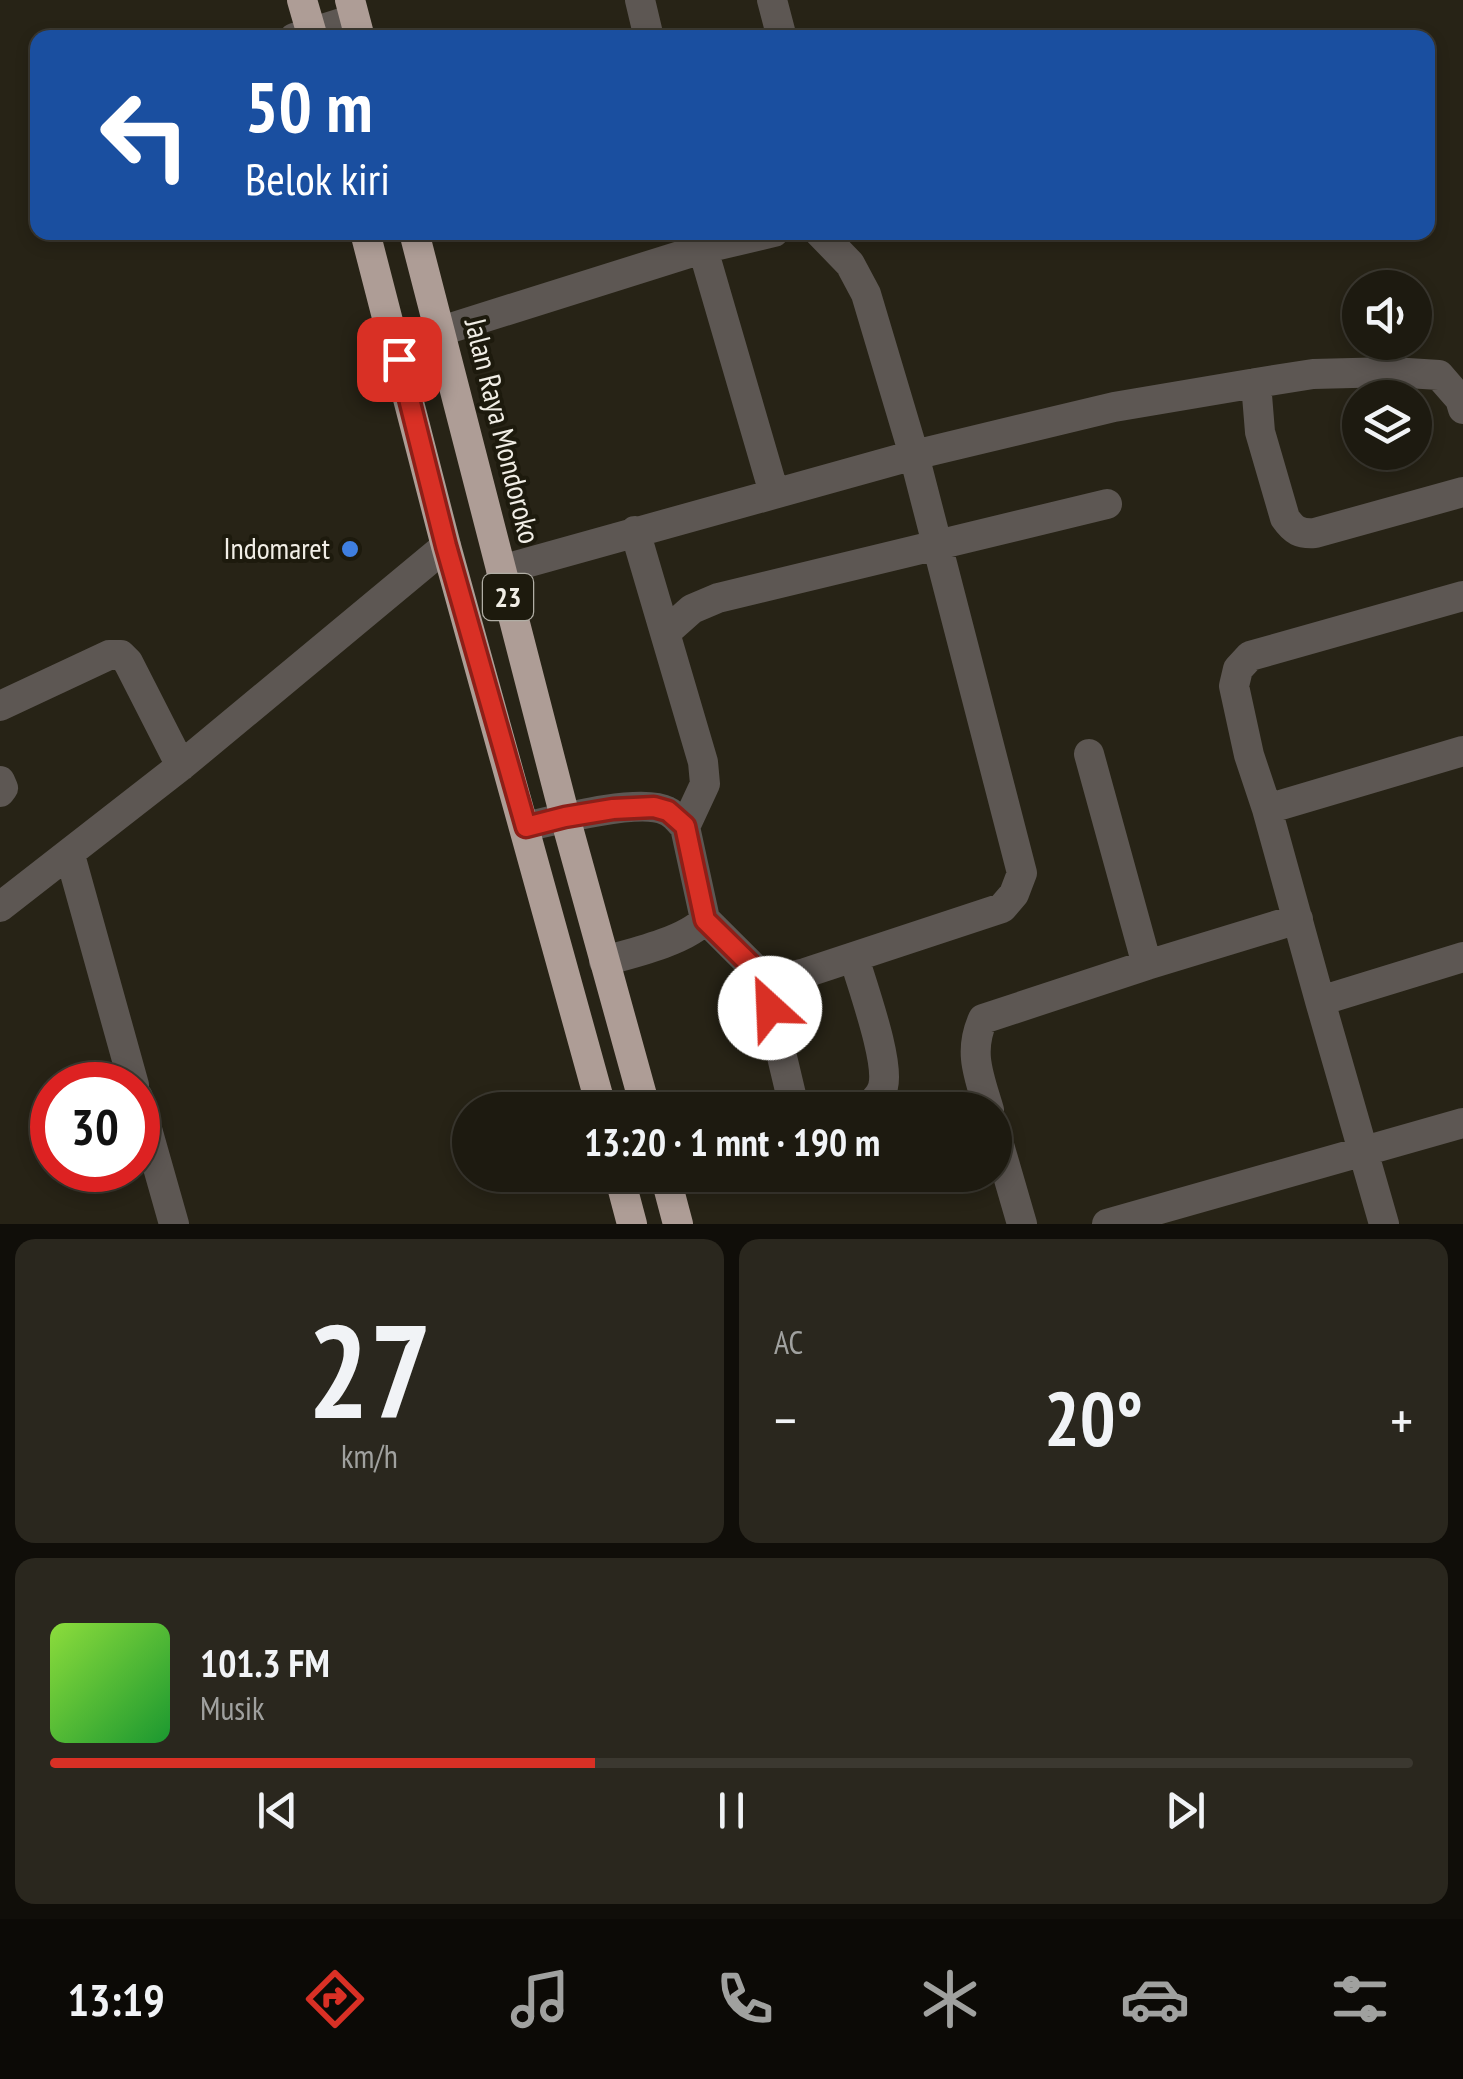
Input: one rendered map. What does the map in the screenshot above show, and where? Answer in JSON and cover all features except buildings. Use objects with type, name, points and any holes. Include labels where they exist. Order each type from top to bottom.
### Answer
[{"type":"highway","points":[[302,0],[305,30]]},
{"type":"highway","name":"23","points":[[367,240],[446,546],[597,1092]]},
{"type":"highway","name":"Jalan Raya Mondoroko","points":[[416,240],[565,817],[641,1092]]},
{"type":"highway","points":[[408,391],[452,378]]},
{"type":"highway","points":[[624,1192],[632,1224]]},
{"type":"highway","points":[[669,1192],[678,1224]]},
{"type":"street","points":[[640,0],[647,30]]},
{"type":"street","points":[[772,0],[780,30]]},
{"type":"street","points":[[323,30],[355,19]]},
{"type":"street","points":[[763,977],[779,979],[804,973],[1002,908],[1014,894],[1022,873],[914,455],[866,294],[850,264],[828,240]]},
{"type":"street","points":[[441,331],[700,241],[774,493]]},
{"type":"street","points":[[501,570],[914,455],[1114,407],[1256,383],[1313,374],[1392,372],[1440,376],[1460,399],[1463,409]]},
{"type":"street","points":[[1256,383],[1260,432],[1292,529],[1302,534],[1315,533],[1463,492]]},
{"type":"street","points":[[665,633],[692,609],[718,598],[1107,504]]},
{"type":"street","points":[[635,531],[706,774],[685,826]]},
{"type":"street","points":[[0,907],[181,766],[446,546]]},
{"type":"street","points":[[1384,1224],[1249,755],[1234,686],[1238,669],[1250,656],[1463,596]]},
{"type":"street","points":[[0,706],[108,655],[121,655],[181,766]]},
{"type":"street","points":[[1267,809],[1463,751]]},
{"type":"street","points":[[1089,754],[1147,965]]},
{"type":"street","points":[[0,781],[0,792]]},
{"type":"street","points":[[526,827],[613,809],[654,807],[668,811],[685,826],[705,920],[763,977],[789,1092]]},
{"type":"street","points":[[70,855],[128,1062]]},
{"type":"street","points":[[984,1092],[974,1038],[984,1019],[1298,919]]},
{"type":"street","points":[[604,961],[646,950],[696,928],[705,920]]},
{"type":"street","points":[[854,957],[886,1068],[880,1092]]},
{"type":"street","points":[[1320,1000],[1463,958]]},
{"type":"street","points":[[1106,1224],[1463,1124]]},
{"type":"street","points":[[160,1175],[174,1224]]},
{"type":"street","points":[[1012,1190],[1022,1224]]},
{"type":"place","name":"Indomaret","points":[[350,549]]},
{"type":"route","points":[[399,359],[446,546],[526,827],[613,809],[654,807],[668,811],[685,826],[705,920],[763,977],[770,1008]]}]
